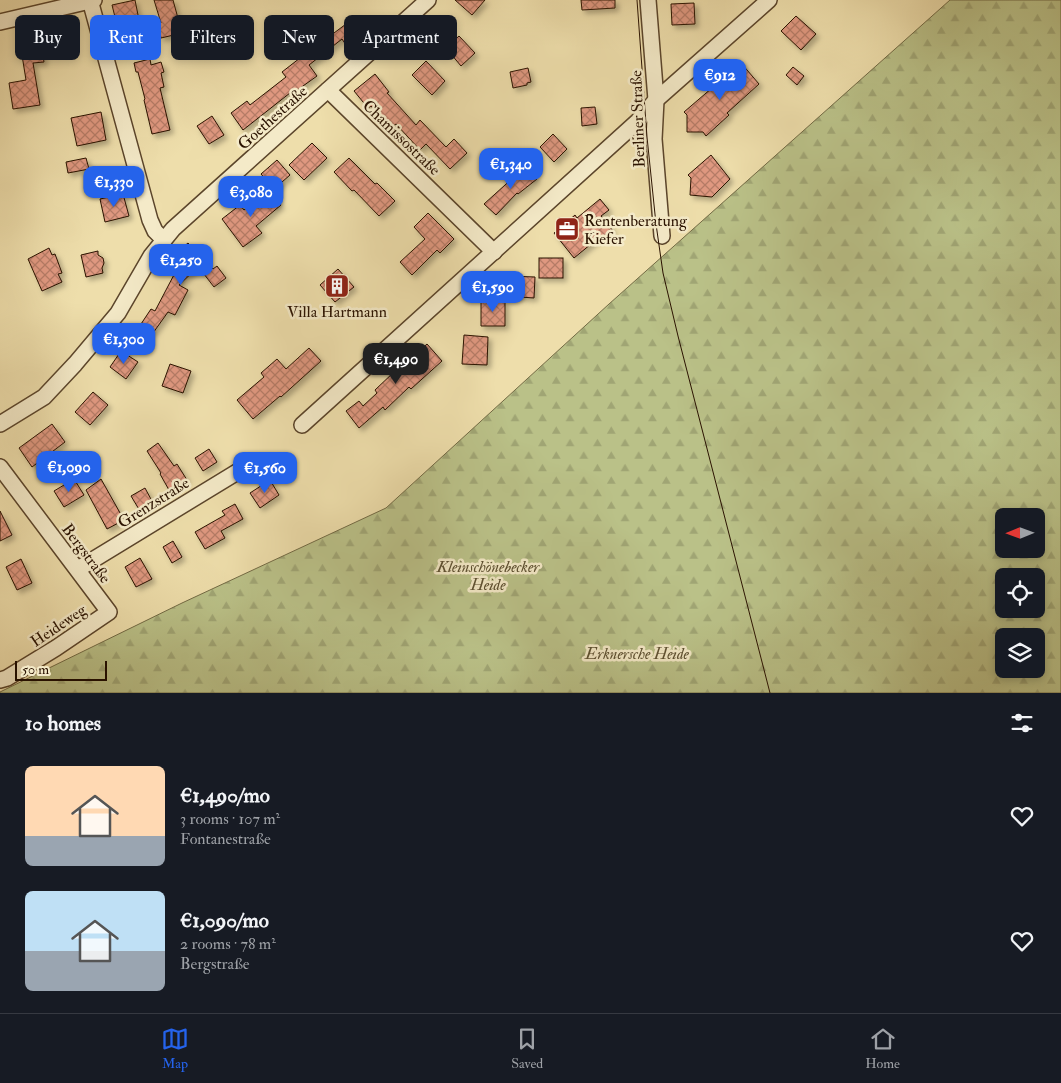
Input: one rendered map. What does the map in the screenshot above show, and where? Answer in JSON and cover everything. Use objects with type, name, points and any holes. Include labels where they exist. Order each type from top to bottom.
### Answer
[{"type":"street","points":[[0,22],[91,0],[150,220],[155,231],[164,240]]},
{"type":"street","name":"Goethestraße","points":[[0,424],[44,397],[76,363],[118,314],[151,256],[164,240],[428,0]]},
{"type":"street","name":"Berliner Straße","points":[[648,0],[656,100],[654,139],[662,236]]},
{"type":"street","points":[[302,425],[638,121],[656,100],[769,0]]},
{"type":"street","name":"Chamissostraße","points":[[328,90],[494,252]]},
{"type":"street","name":"Grenzstraße","points":[[78,569],[247,466]]},
{"type":"street","name":"Bergstraße","points":[[0,467],[109,612]]},
{"type":"street","name":"Heideweg","points":[[0,680],[8,678],[109,612]]},
{"type":"green space","points":[[950,0],[1061,0],[1061,693],[0,693],[182,603],[386,508],[609,304]]},
{"type":"building","points":[[135,0],[138,15],[114,15],[112,5]]},
{"type":"building","points":[[154,0],[173,0],[177,15],[171,15],[171,36],[161,38],[161,15],[159,15]]},
{"type":"building","points":[[455,0],[485,0],[472,15]]},
{"type":"building","points":[[581,0],[615,0],[615,8],[582,10]]},
{"type":"building","points":[[694,3],[695,24],[672,25],[671,4]]},
{"type":"building","points":[[796,16],[816,34],[801,50],[781,31]]},
{"type":"building","points":[[344,26],[344,42],[342,39],[334,45],[334,33]]},
{"type":"building","points":[[459,36],[475,53],[461,66],[456,60],[457,38]]},
{"type":"building","points":[[23,60],[44,60],[44,62],[33,63],[40,105],[13,109],[9,83],[26,80]]},
{"type":"building","points":[[150,60],[151,65],[161,62],[164,72],[161,73],[164,87],[160,88],[170,130],[152,134],[145,99],[134,63]]},
{"type":"building","points":[[297,60],[315,60],[309,65],[317,76],[296,91],[295,89],[243,130],[231,113],[247,101],[250,105],[286,77],[282,72]]},
{"type":"building","points":[[426,61],[445,81],[432,95],[412,75]]},
{"type":"building","points":[[741,63],[759,84],[727,113],[729,115],[706,136],[703,132],[687,132],[687,115],[684,112]]},
{"type":"building","points":[[793,67],[804,76],[797,85],[786,75]]},
{"type":"building","points":[[528,68],[531,82],[527,83],[527,85],[513,88],[510,72]]},
{"type":"building","points":[[375,74],[389,92],[387,93],[416,125],[420,120],[446,147],[454,139],[467,153],[450,169],[426,144],[420,150],[396,124],[391,128],[371,106],[368,108],[354,91]]},
{"type":"building","points":[[595,107],[597,124],[582,126],[581,108]]},
{"type":"building","points":[[101,112],[106,140],[77,146],[71,118]]},
{"type":"building","points":[[212,116],[224,135],[209,144],[197,126]]},
{"type":"building","points":[[553,134],[567,149],[554,162],[540,147]]},
{"type":"building","points":[[312,143],[327,158],[304,180],[289,165]]},
{"type":"building","points":[[711,155],[730,179],[712,197],[690,195],[691,178],[688,175]]},
{"type":"building","points":[[86,158],[89,169],[68,173],[66,162]]},
{"type":"building","points":[[349,158],[395,201],[379,216],[334,172]]},
{"type":"building","points":[[277,160],[290,175],[274,189],[261,174]]},
{"type":"building","points":[[526,166],[537,179],[517,193],[496,215],[484,204]]},
{"type":"building","points":[[269,190],[281,205],[256,226],[262,233],[243,247],[222,219],[240,205],[244,210]]},
{"type":"building","points":[[123,194],[129,216],[105,222],[100,199]]},
{"type":"building","points":[[600,199],[609,210],[601,216],[613,231],[605,238],[602,235],[574,258],[554,233],[575,215],[577,218]]},
{"type":"building","points":[[428,213],[454,239],[440,253],[437,250],[412,275],[400,262],[425,239],[414,227]]},
{"type":"building","points":[[188,243],[213,269],[217,266],[226,278],[214,287],[200,269],[197,268],[179,285],[188,290],[175,315],[168,312],[153,333],[141,324],[151,309],[155,311],[177,269],[171,262],[186,252],[182,248]]},
{"type":"building","points":[[49,248],[52,255],[55,254],[62,273],[58,274],[62,282],[42,291],[28,259]]},
{"type":"building","points":[[98,251],[98,255],[103,258],[103,273],[86,277],[81,255]]},
{"type":"building","points":[[539,258],[563,258],[563,278],[539,278]]},
{"type":"building","name":"Villa Hartmann","points":[[338,269],[354,287],[335,302],[320,285]]},
{"type":"building","points":[[507,276],[535,277],[534,298],[506,296]]},
{"type":"building","points":[[481,300],[505,301],[505,326],[481,326]]},
{"type":"building","points":[[464,335],[488,337],[487,365],[462,364]]},
{"type":"building","points":[[427,344],[442,361],[411,389],[409,387],[385,410],[383,407],[359,428],[346,411],[359,401],[363,406],[377,393],[375,390],[395,371],[394,369],[404,361],[406,363]]},
{"type":"building","points":[[309,348],[321,361],[253,419],[237,400],[264,377],[261,373],[277,359],[286,369]]},
{"type":"building","points":[[121,351],[138,362],[126,379],[110,367]]},
{"type":"building","points":[[170,364],[191,371],[183,393],[162,386]]},
{"type":"building","points":[[93,392],[108,405],[90,425],[75,412]]},
{"type":"building","points":[[52,424],[65,442],[32,467],[19,448]]},
{"type":"building","points":[[158,443],[174,466],[177,464],[187,480],[169,490],[147,451]]},
{"type":"building","points":[[209,449],[217,462],[203,471],[195,458]]},
{"type":"building","points":[[74,479],[84,495],[64,507],[54,491]]},
{"type":"building","points":[[101,479],[124,520],[107,529],[86,490]]},
{"type":"building","points":[[270,480],[279,495],[260,508],[250,493]]},
{"type":"building","points":[[145,488],[153,503],[140,511],[131,496]]},
{"type":"building","points":[[235,504],[243,519],[221,531],[225,538],[205,549],[195,532],[225,515],[222,511]]},
{"type":"building","points":[[0,511],[12,535],[0,541]]},
{"type":"building","points":[[173,541],[182,557],[172,563],[163,547]]},
{"type":"building","points":[[140,558],[152,579],[136,587],[125,567]]},
{"type":"building","points":[[21,559],[32,583],[17,590],[6,567]]},
{"type":"tram line","points":[[637,0],[647,137],[663,273],[770,693]]},
{"type":"place","name":"Rentenberatung Kiefer","points":[[567,229]]},
{"type":"place","name":"Villa Hartmann","points":[[337,286]]},
{"type":"park label","name":"Kleinschönebecker Heide","points":[[488,575]]},
{"type":"park label","name":"Erknersche Heide","points":[[637,653]]}]
